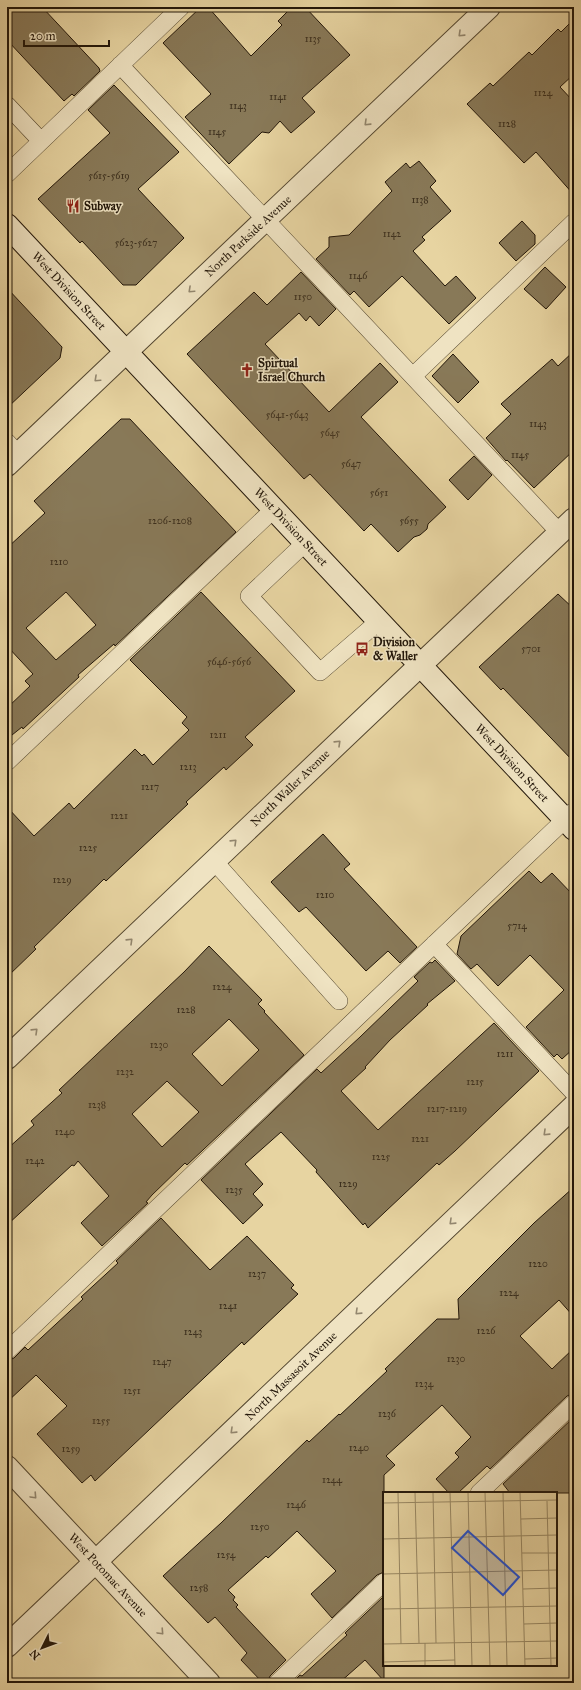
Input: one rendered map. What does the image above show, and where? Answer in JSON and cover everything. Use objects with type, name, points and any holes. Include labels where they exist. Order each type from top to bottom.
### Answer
[{"type":"street","name":"North Parkside Avenue","points":[[11,453],[126,352],[489,7]]},
{"type":"street","name":"West Division Street","points":[[7,225],[420,665],[571,820]]},
{"type":"street","name":"North Waller Avenue","points":[[7,1058],[567,526]]},
{"type":"street","name":"North Massasoit Avenue","points":[[7,1646],[574,1106]]},
{"type":"street","name":"West Potomac Avenue","points":[[7,1468],[208,1683]]},
{"type":"lane","points":[[7,174],[181,7]]},
{"type":"lane","points":[[120,65],[412,376],[567,526]]},
{"type":"lane","points":[[7,105],[41,141]]},
{"type":"lane","points":[[412,376],[574,222]]},
{"type":"lane","points":[[7,762],[274,509]]},
{"type":"lane","points":[[305,543],[249,596],[320,672],[379,621]]},
{"type":"lane","points":[[7,1351],[434,944],[571,820]]},
{"type":"lane","points":[[214,861],[339,1001]]},
{"type":"lane","points":[[434,944],[574,1093]]},
{"type":"lane","points":[[480,1492],[574,1403]]},
{"type":"lane","points":[[278,1683],[383,1583]]},
{"type":"building","points":[[7,7],[42,7],[99,68],[100,71],[74,96],[72,94],[64,101],[7,40]]},
{"type":"building","points":[[201,7],[208,7],[251,56],[282,25],[278,21],[292,7],[305,7],[350,55],[302,98],[315,112],[291,133],[280,121],[269,133],[262,132],[229,164],[185,117],[211,94],[163,43]]},
{"type":"building","points":[[574,19],[574,74],[560,87],[574,102],[574,195],[536,152],[524,163],[467,104],[490,83],[493,86],[529,52],[532,55],[558,29],[561,32]]},
{"type":"building","points":[[114,85],[179,152],[138,189],[184,238],[136,285],[123,285],[82,241],[80,243],[38,199],[110,133],[88,110]]},
{"type":"building","points":[[419,161],[436,181],[430,187],[451,211],[422,237],[425,240],[413,251],[445,286],[456,276],[476,298],[449,324],[402,276],[369,307],[354,291],[350,295],[316,259],[329,247],[329,237],[349,235],[392,191],[385,182],[406,163],[410,168]]},
{"type":"building","points":[[522,221],[535,235],[535,244],[516,261],[499,243]]},
{"type":"building","points":[[545,267],[566,287],[546,309],[524,289]]},
{"type":"building","points":[[301,272],[336,309],[319,326],[310,316],[306,321],[299,313],[265,344],[329,412],[380,363],[398,382],[361,417],[446,507],[428,524],[427,529],[420,535],[414,537],[398,552],[371,524],[364,531],[310,474],[304,479],[187,354],[254,292],[267,305]]},
{"type":"building","points":[[7,288],[62,347],[60,358],[7,408]]},
{"type":"building","points":[[574,351],[574,450],[534,488],[507,460],[506,461],[486,438],[511,414],[501,404],[552,359],[558,366]]},
{"type":"building","points":[[453,354],[479,382],[458,403],[432,376]]},
{"type":"building","points":[[121,419],[130,419],[236,532],[115,646],[114,644],[78,675],[79,677],[23,729],[22,727],[7,739],[7,708],[30,686],[25,681],[33,674],[7,646],[7,548],[45,513],[34,501]],"holes":[[[66,592],[96,625],[56,660],[26,628]]]},
{"type":"building","points":[[474,456],[492,475],[468,500],[449,480]]},
{"type":"building","points":[[201,592],[295,691],[245,737],[253,745],[226,770],[224,767],[186,802],[188,804],[106,881],[104,879],[34,947],[36,949],[7,977],[7,807],[34,836],[69,803],[74,809],[135,749],[142,756],[144,754],[153,765],[189,730],[182,723],[187,717],[130,660]]},
{"type":"building","points":[[558,594],[574,609],[574,762],[503,688],[501,690],[479,667]]},
{"type":"building","points":[[323,834],[350,864],[344,869],[417,947],[400,963],[388,951],[366,971],[306,907],[299,912],[271,882]]},
{"type":"building","points":[[529,871],[541,883],[552,873],[574,896],[574,1048],[562,1059],[557,1054],[554,1057],[526,1027],[564,990],[530,955],[498,986],[477,964],[471,969],[457,954],[461,936]]},
{"type":"building","points":[[209,946],[262,1000],[258,1004],[265,1011],[264,1012],[304,1055],[187,1165],[185,1163],[152,1195],[146,1202],[148,1203],[102,1246],[81,1223],[109,1196],[78,1161],[7,1225],[7,1149],[34,1125],[31,1121],[62,1093],[59,1090],[184,972]],"holes":[[[229,1019],[259,1050],[222,1086],[192,1054]],[[167,1081],[199,1112],[162,1147],[132,1114]]]},
{"type":"building","points":[[435,960],[455,981],[427,1004],[428,1005],[390,1040],[365,1067],[366,1068],[341,1091],[378,1130],[494,1023],[539,1071],[455,1151],[439,1165],[437,1163],[368,1228],[365,1223],[363,1225],[316,1172],[317,1170],[281,1132],[245,1164],[263,1184],[253,1194],[263,1205],[243,1224],[201,1180],[317,1069],[321,1073],[360,1037],[418,981],[414,977],[430,962],[432,963]]},
{"type":"building","points":[[574,1187],[574,1317],[559,1300],[520,1336],[552,1369],[574,1348],[574,1393],[567,1396],[490,1469],[487,1466],[459,1492],[448,1492],[436,1479],[459,1457],[455,1453],[471,1437],[442,1405],[386,1456],[395,1465],[384,1475],[383,1572],[377,1575],[332,1618],[311,1594],[336,1571],[297,1531],[268,1558],[266,1556],[228,1590],[235,1597],[233,1600],[238,1605],[236,1607],[286,1660],[270,1676],[267,1683],[263,1683],[241,1660],[247,1653],[215,1617],[208,1623],[163,1576],[221,1523],[307,1440],[309,1442],[387,1371],[385,1369],[437,1319],[459,1319],[458,1299],[534,1223]]},
{"type":"building","points":[[161,1218],[210,1270],[247,1236],[294,1285],[291,1288],[298,1294],[244,1345],[242,1342],[95,1481],[91,1475],[82,1483],[37,1434],[67,1406],[36,1375],[7,1402],[7,1361],[14,1358],[25,1347],[28,1350],[83,1299],[81,1297],[118,1263],[116,1261]]},
{"type":"building","points":[[574,1417],[574,1493],[509,1492],[503,1484]]},
{"type":"building","points":[[383,1597],[384,1681],[365,1660],[339,1683],[292,1683],[300,1675],[302,1676],[347,1635],[345,1633]]},
{"type":"place","name":"Subway","points":[[73,206]]},
{"type":"place","name":"Spirtual Israel Church","points":[[247,370]]},
{"type":"place","name":"Division & Waller","points":[[362,649]]}]
